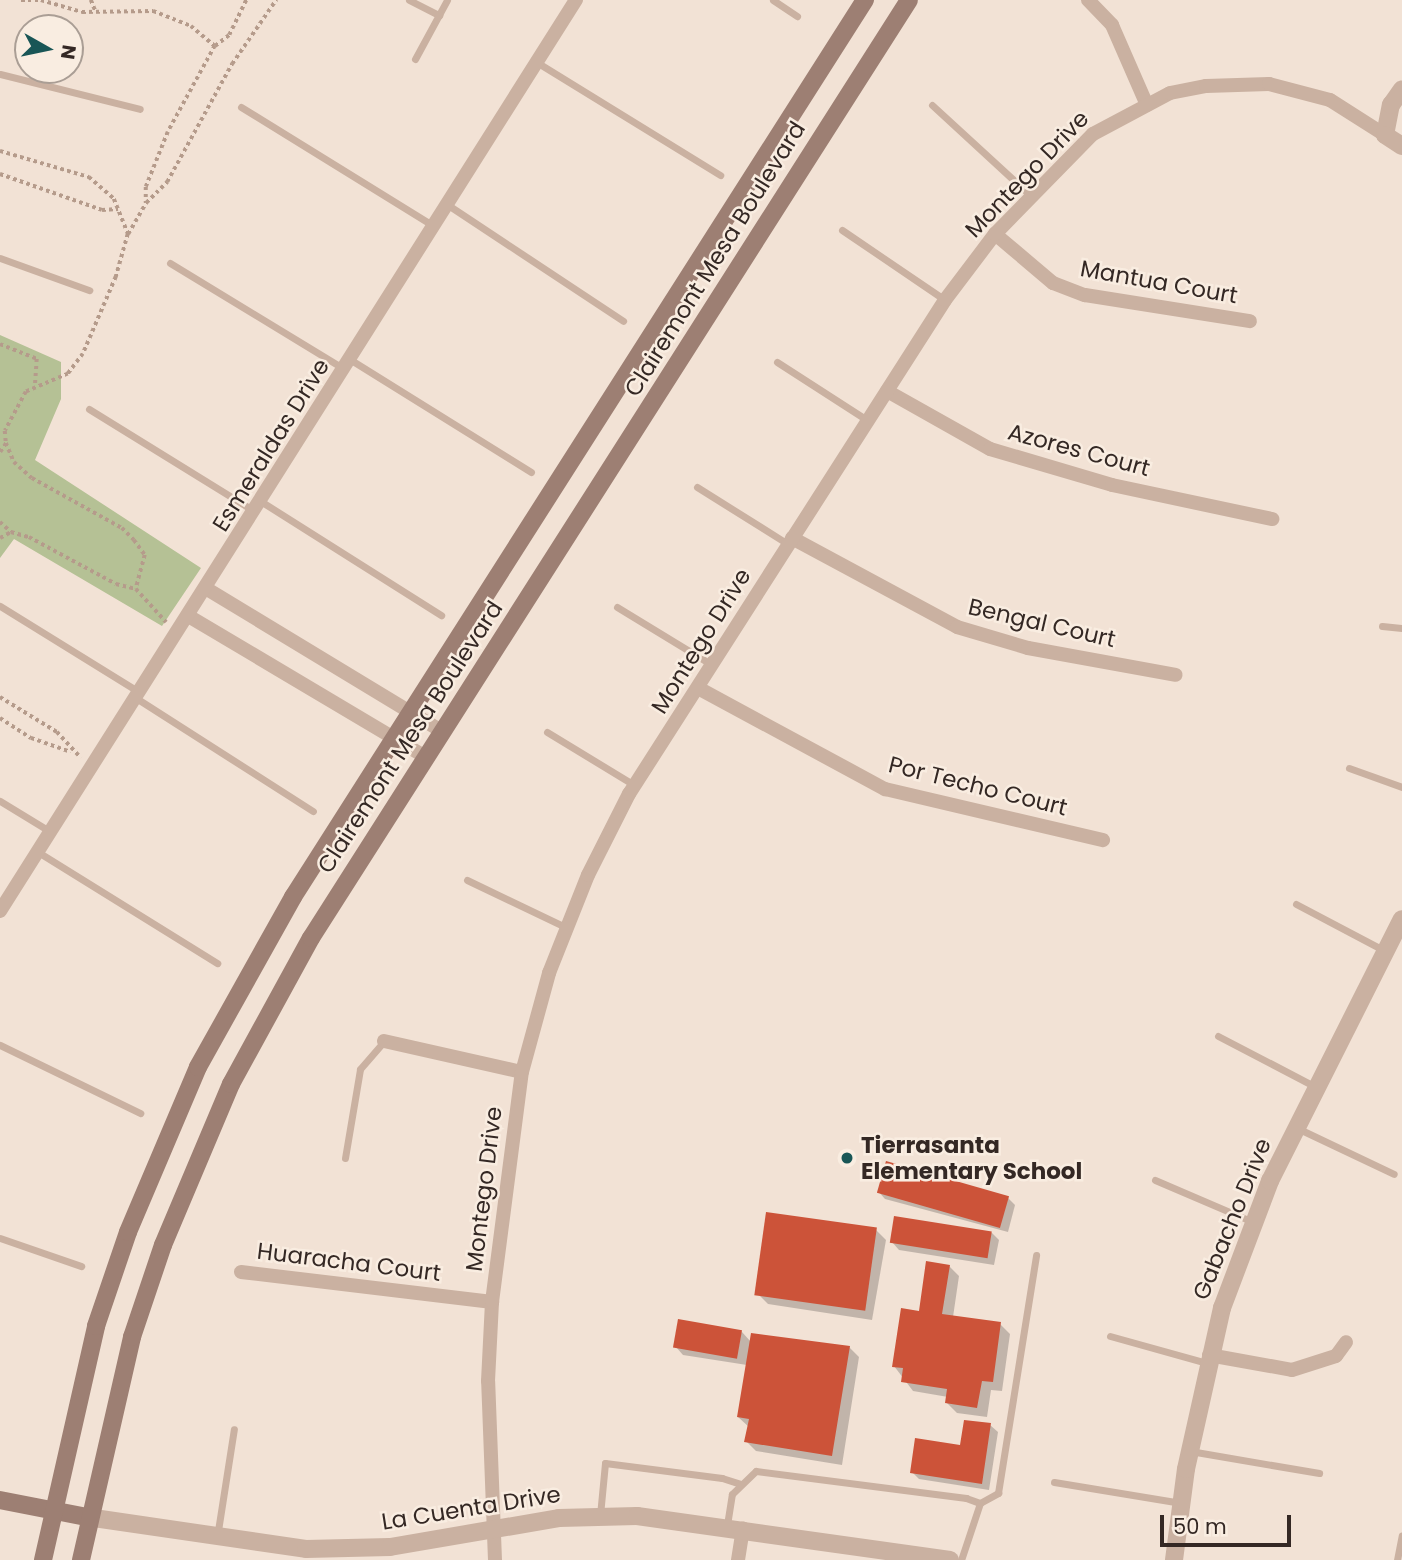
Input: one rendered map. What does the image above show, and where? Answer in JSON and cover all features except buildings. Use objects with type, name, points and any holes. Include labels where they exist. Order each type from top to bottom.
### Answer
[{"type":"main road","name":"Clairemont Mesa Boulevard","points":[[43,1560],[51,1510],[96,1326],[128,1232],[193,1079],[280,919],[865,0]]},
{"type":"main road","name":"Clairemont Mesa Boulevard","points":[[81,1560],[88,1517],[132,1337],[163,1245],[231,1084],[311,938],[909,0]]},
{"type":"main road","name":"La Cuenta Drive","points":[[0,1500],[88,1517]]},
{"type":"street","name":"Esmeraldas Drive","points":[[0,911],[190,617],[576,0]]},
{"type":"street","points":[[1088,0],[1112,25],[1147,105]]},
{"type":"street","name":"Montego Drive","points":[[495,1560],[497,1528],[489,1455],[492,1302],[522,1072],[549,973],[588,875],[634,786],[945,300],[995,234],[1093,134],[1170,93],[1206,86],[1269,84],[1330,100],[1394,131]]},
{"type":"street","points":[[1402,89],[1391,105],[1394,131],[1402,146]]},
{"type":"street","name":"Mantua Court","points":[[995,234],[1052,283],[1085,295],[1250,321]]},
{"type":"street","name":"Azores Court","points":[[887,391],[990,449],[1112,485],[1272,519]]},
{"type":"street","name":"Bengal Court","points":[[791,541],[957,627],[1028,648],[1176,675]]},
{"type":"street","points":[[207,589],[443,732]]},
{"type":"street","points":[[190,617],[427,758]]},
{"type":"street","name":"Por Techo Court","points":[[698,688],[885,789],[1102,840]]},
{"type":"street","name":"Gabacho Drive","points":[[1174,1560],[1189,1451],[1208,1359],[1254,1222],[1297,1128],[1402,919]]},
{"type":"street","points":[[384,1041],[522,1072]]},
{"type":"street","name":"Huaracha Court","points":[[241,1272],[492,1302]]},
{"type":"street","points":[[1208,1359],[1293,1370],[1336,1356],[1346,1342]]},
{"type":"street","name":"La Cuenta Drive","points":[[88,1517],[306,1549],[390,1547],[497,1528],[600,1516],[735,1527],[950,1560]]},
{"type":"street","points":[[735,1527],[738,1560]]},
{"type":"lane","points":[[409,0],[439,15]]},
{"type":"lane","points":[[415,59],[447,0]]},
{"type":"lane","points":[[773,0],[797,16]]},
{"type":"lane","points":[[538,63],[720,175]]},
{"type":"lane","points":[[0,74],[140,109]]},
{"type":"lane","points":[[932,105],[1032,197]]},
{"type":"lane","points":[[241,107],[434,226]]},
{"type":"lane","points":[[448,205],[624,321]]},
{"type":"lane","points":[[842,230],[945,300]]},
{"type":"lane","points":[[0,258],[89,290]]},
{"type":"lane","points":[[170,263],[531,472]]},
{"type":"lane","points":[[777,362],[868,421]]},
{"type":"lane","points":[[89,409],[441,615]]},
{"type":"lane","points":[[697,487],[791,541]]},
{"type":"lane","points":[[0,606],[313,811]]},
{"type":"lane","points":[[617,607],[712,666]]},
{"type":"lane","points":[[1382,626],[1402,628]]},
{"type":"lane","points":[[547,732],[634,786]]},
{"type":"lane","points":[[1349,768],[1402,787]]},
{"type":"lane","points":[[0,801],[51,833]]},
{"type":"lane","points":[[37,852],[218,963]]},
{"type":"lane","points":[[467,880],[567,928]]},
{"type":"lane","points":[[1296,904],[1385,951]]},
{"type":"lane","points":[[1218,1036],[1317,1088]]},
{"type":"lane","points":[[345,1158],[359,1069],[384,1041]]},
{"type":"lane","points":[[0,1045],[140,1113]]},
{"type":"lane","points":[[1297,1128],[1394,1174]]},
{"type":"lane","points":[[1155,1180],[1254,1222]]},
{"type":"lane","points":[[0,1238],[81,1266]]},
{"type":"lane","points":[[735,1527],[732,1494],[756,1471],[771,1471],[980,1503],[998,1493],[1036,1255]]},
{"type":"lane","points":[[1110,1336],[1208,1359]]},
{"type":"lane","points":[[217,1537],[234,1429]]},
{"type":"lane","points":[[1189,1451],[1319,1472]]},
{"type":"lane","points":[[600,1516],[605,1463],[741,1484]]},
{"type":"lane","points":[[1054,1482],[1182,1503]]},
{"type":"lane","points":[[961,1560],[980,1503]]},
{"type":"lane","points":[[1397,1560],[1402,1535]]},
{"type":"path","points":[[21,0],[95,10],[137,10],[172,16],[215,46]]},
{"type":"path","points":[[91,0],[95,10]]},
{"type":"path","points":[[146,203],[146,187],[168,132],[215,46],[229,35],[246,0]]},
{"type":"path","points":[[136,589],[145,555],[134,540],[122,528],[32,478],[14,462],[6,443],[5,431],[26,392],[68,374],[83,354],[116,277],[128,234],[146,203],[167,182],[232,64],[276,0]]},
{"type":"path","points":[[0,151],[89,177],[114,199],[128,234]]},
{"type":"path","points":[[0,174],[102,210],[118,209]]},
{"type":"path","points":[[0,344],[37,359],[35,387]]},
{"type":"path","points":[[0,452],[6,443]]},
{"type":"path","points":[[0,522],[11,532],[56,547],[116,584],[136,589],[177,634]]},
{"type":"path","points":[[0,538],[11,532]]},
{"type":"path","points":[[0,697],[57,732],[73,752],[92,768]]},
{"type":"path","points":[[0,718],[31,738],[73,752]]},
{"type":"green space","points":[[0,335],[61,362],[61,399],[35,460],[201,568],[162,626],[14,539],[0,558]]},
{"type":"place","name":"Tierrasanta Elementary School","points":[[847,1158]]}]
